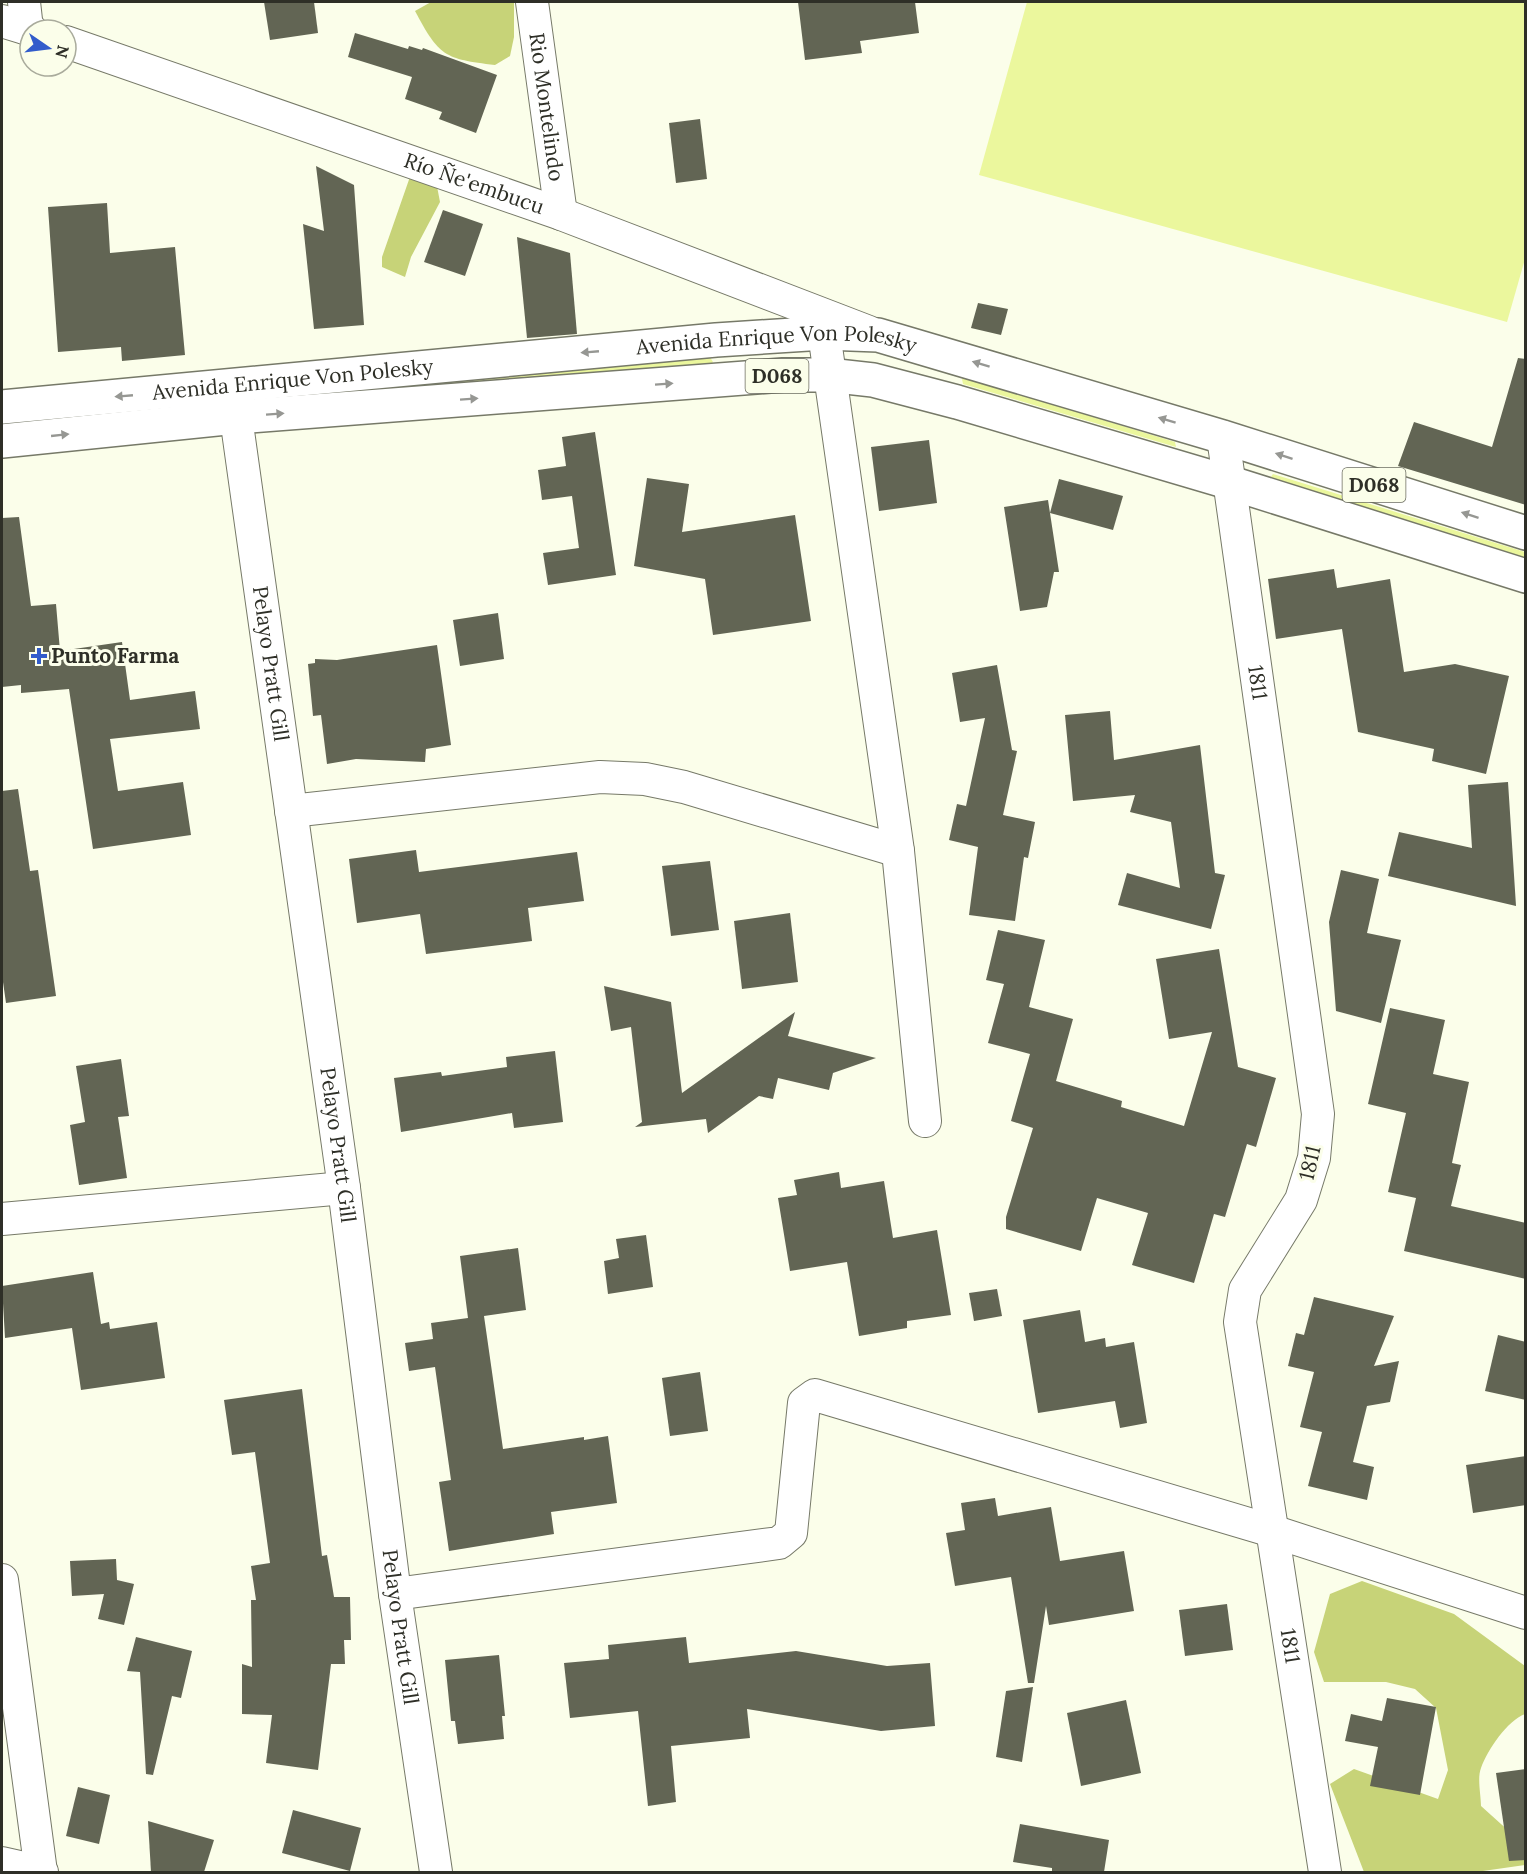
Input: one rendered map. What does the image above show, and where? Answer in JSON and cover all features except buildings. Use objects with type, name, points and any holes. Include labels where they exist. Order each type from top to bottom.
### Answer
[{"type":"main road","name":"Avenida Enrique Von Polesky","points":[[2,407],[716,340],[824,333],[878,335],[1223,437],[1526,533]]},
{"type":"main road","name":"Avenida Enrique Von Polesky","points":[[2,441],[236,417],[783,375],[828,375],[873,380],[947,399],[1231,483],[1526,576]]},
{"type":"street","name":"Rio Montelindo","points":[[532,2],[561,214]]},
{"type":"street","name":"Río Ñe'embucu","points":[[78,46],[561,214],[878,335]]},
{"type":"street","points":[[824,333],[828,375],[898,851],[925,1121]]},
{"type":"street","name":"Pelayo Pratt Gill","points":[[236,417],[344,1188],[395,1594],[436,1872]]},
{"type":"street","name":"1811","points":[[1223,437],[1318,1114],[1314,1158],[1301,1200],[1245,1290],[1240,1322],[1325,1872]]},
{"type":"street","points":[[291,811],[600,777],[645,778],[684,787],[898,851]]},
{"type":"street","points":[[2,1219],[344,1188]]},
{"type":"street","points":[[395,1594],[779,1543],[790,1533],[804,1403],[815,1395],[1272,1531],[1526,1613]]},
{"type":"street","points":[[2,1580],[41,1872],[2,1863]]},
{"type":"green space","points":[[431,2],[514,2],[514,37],[510,56],[495,65],[464,60],[445,53],[430,38],[415,11]]},
{"type":"green space","points":[[1027,2],[1525,2],[1525,259],[1507,322],[979,175]]},
{"type":"green space","points":[[412,171],[435,176],[440,202],[411,257],[405,277],[382,267],[382,257]]},
{"type":"green space","points":[[710,357],[713,362],[711,364],[283,399]]},
{"type":"green space","points":[[966,378],[1175,442],[1176,447],[963,384],[962,379]]},
{"type":"green space","points":[[1273,474],[1525,552],[1525,560],[1270,478]]},
{"type":"green space","points":[[1362,1581],[1454,1614],[1525,1666],[1525,1714],[1505,1729],[1493,1744],[1481,1768],[1479,1782],[1481,1806],[1511,1833],[1525,1828],[1525,1865],[1476,1872],[1364,1872],[1330,1784],[1354,1769],[1438,1799],[1448,1770],[1436,1708],[1415,1689],[1386,1682],[1324,1682],[1314,1652],[1330,1594]]},
{"type":"place","name":"Punto Farma","points":[[39,656]]}]
